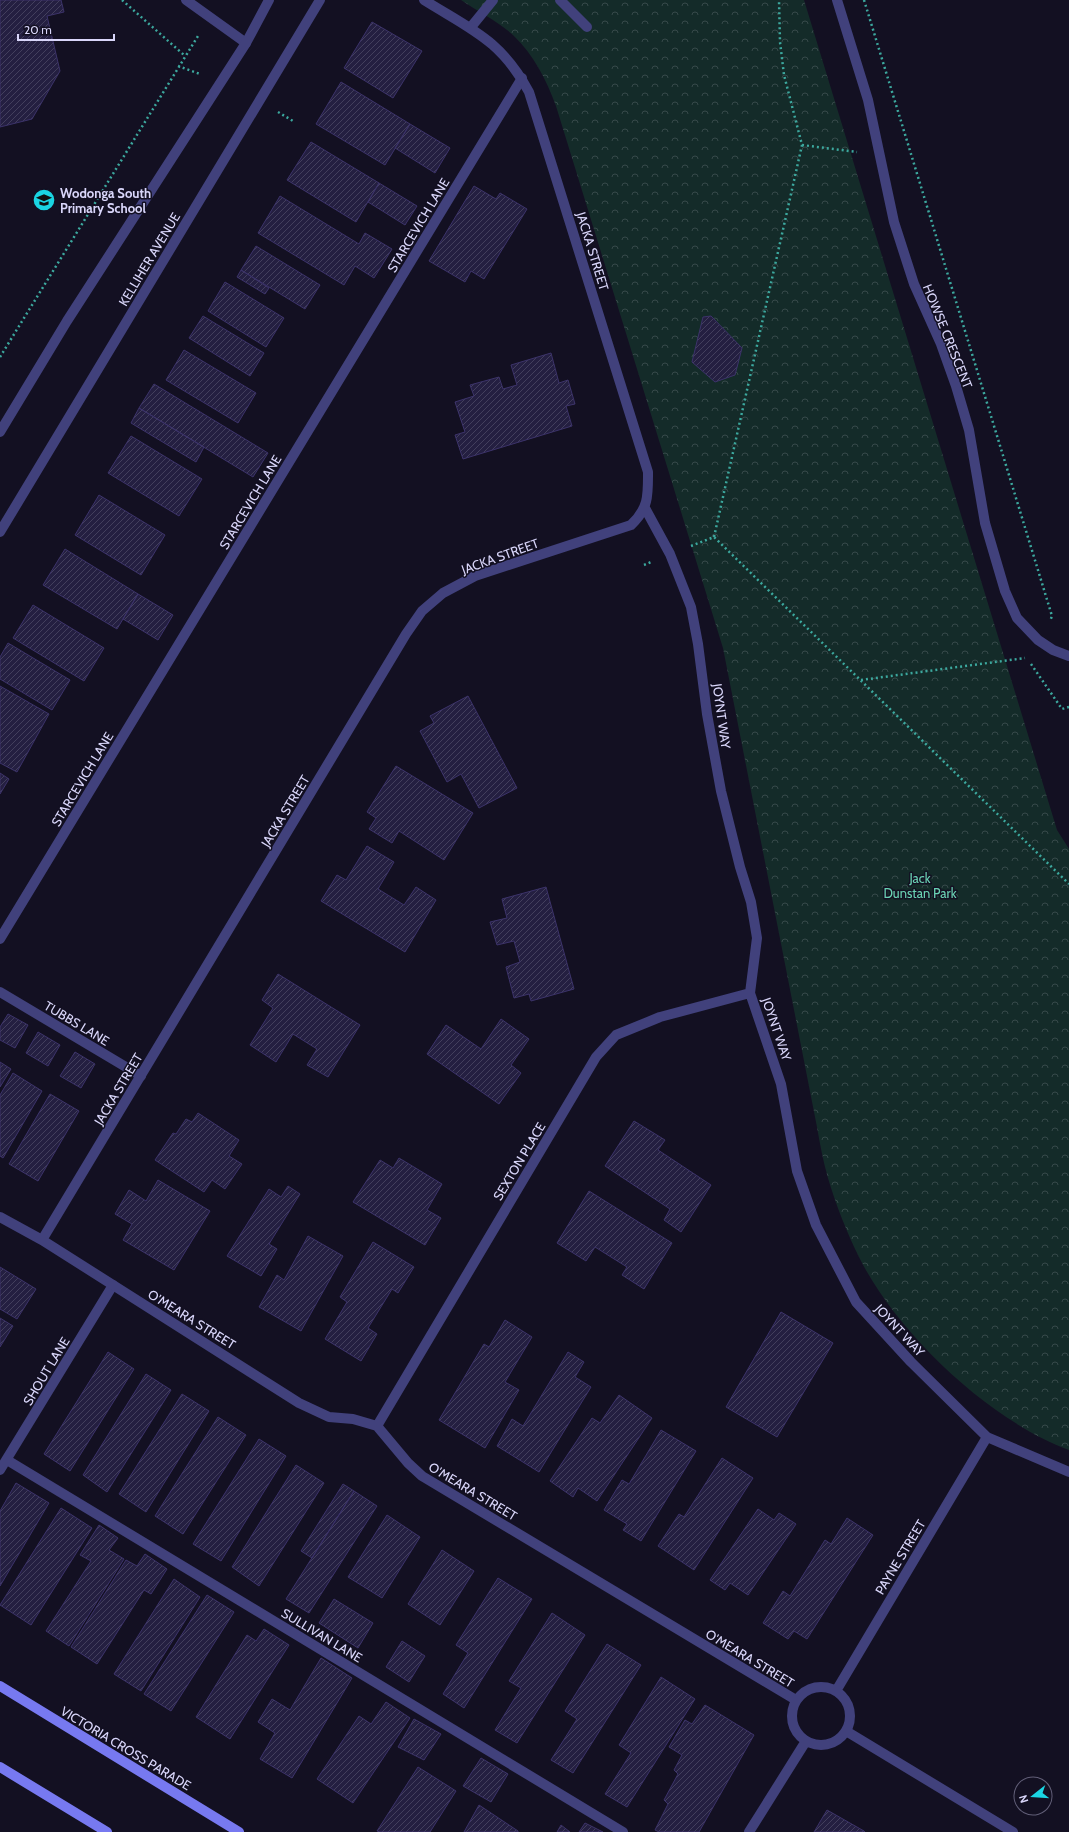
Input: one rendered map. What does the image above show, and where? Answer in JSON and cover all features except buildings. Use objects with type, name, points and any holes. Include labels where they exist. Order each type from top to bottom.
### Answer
[{"type":"main road","name":"VICTORIA CROSS PARADE","points":[[0,1686],[239,1832]]},
{"type":"main road","points":[[0,1766],[107,1832]]},
{"type":"street","points":[[186,0],[246,43]]},
{"type":"street","points":[[0,432],[67,321],[246,43],[269,0]]},
{"type":"street","name":"KELLIHER AVENUE","points":[[0,532],[320,0]]},
{"type":"street","name":"JACKA STREET","points":[[42,1240],[422,611],[443,593],[474,576],[631,525],[640,517],[645,508],[648,493],[648,472],[537,112],[522,78],[510,62],[494,45],[471,27],[424,0]]},
{"type":"street","points":[[471,27],[493,0]]},
{"type":"street","points":[[560,0],[587,27]]},
{"type":"street","name":"HOWSE CRESCENT","points":[[837,0],[868,100],[894,222],[914,284],[941,344],[969,430],[985,523],[1005,591],[1017,618],[1038,640],[1053,650],[1069,656]]},
{"type":"street","name":"STARCEVICH LANE","points":[[0,939],[522,78]]},
{"type":"street","name":"JOYNT WAY","points":[[645,508],[670,554],[691,607],[698,644],[706,714],[721,791],[740,866],[751,902],[757,938],[750,994],[782,1084],[797,1171],[816,1225],[856,1302],[911,1362],[987,1437]]},
{"type":"street","name":"TUBBS LANE","points":[[0,992],[141,1076]]},
{"type":"street","name":"SEXTON PLACE","points":[[378,1426],[596,1057],[616,1035],[660,1017],[750,994]]},
{"type":"street","name":"O'MEARA STREET","points":[[0,1217],[42,1240],[313,1410],[329,1417],[353,1419],[378,1426],[408,1463],[422,1476],[796,1700]]},
{"type":"street","name":"SHOUT LANE","points":[[0,1470],[113,1285]]},
{"type":"street","points":[[987,1437],[1069,1472]]},
{"type":"street","name":"PAYNE STREET","points":[[836,1691],[987,1437]]},
{"type":"street","name":"SULLIVAN LANE","points":[[7,1460],[623,1832]]},
{"type":"street","points":[[819,1687],[827,1687],[836,1691],[843,1696],[848,1704],[850,1713],[846,1731],[836,1740],[824,1745],[806,1741],[799,1735],[793,1723],[793,1709],[796,1700],[802,1693],[819,1687]]},
{"type":"street","points":[[846,1731],[1013,1832]]},
{"type":"street","points":[[749,1832],[806,1741]]},
{"type":"path","points":[[122,0],[184,55]]},
{"type":"path","points":[[714,537],[802,145],[784,75],[780,42],[779,0]]},
{"type":"path","points":[[864,0],[1052,616],[1049,625],[1038,640]]},
{"type":"path","points":[[0,357],[184,55],[210,18]]},
{"type":"path","points":[[644,565],[714,537]]},
{"type":"path","points":[[714,537],[1069,884]]},
{"type":"path","points":[[861,680],[1027,658],[1062,709],[1069,707]]},
{"type":"green space","name":"Jack Dunstan Park","points":[[461,0],[804,0],[1057,830],[1069,849],[1069,1450],[1039,1437],[1008,1418],[978,1397],[949,1372],[922,1345],[877,1288],[860,1259],[846,1229],[826,1172],[723,648],[556,106],[539,68],[513,35]]},
{"type":"place","name":"Wodonga South Primary School","points":[[44,200]]}]
